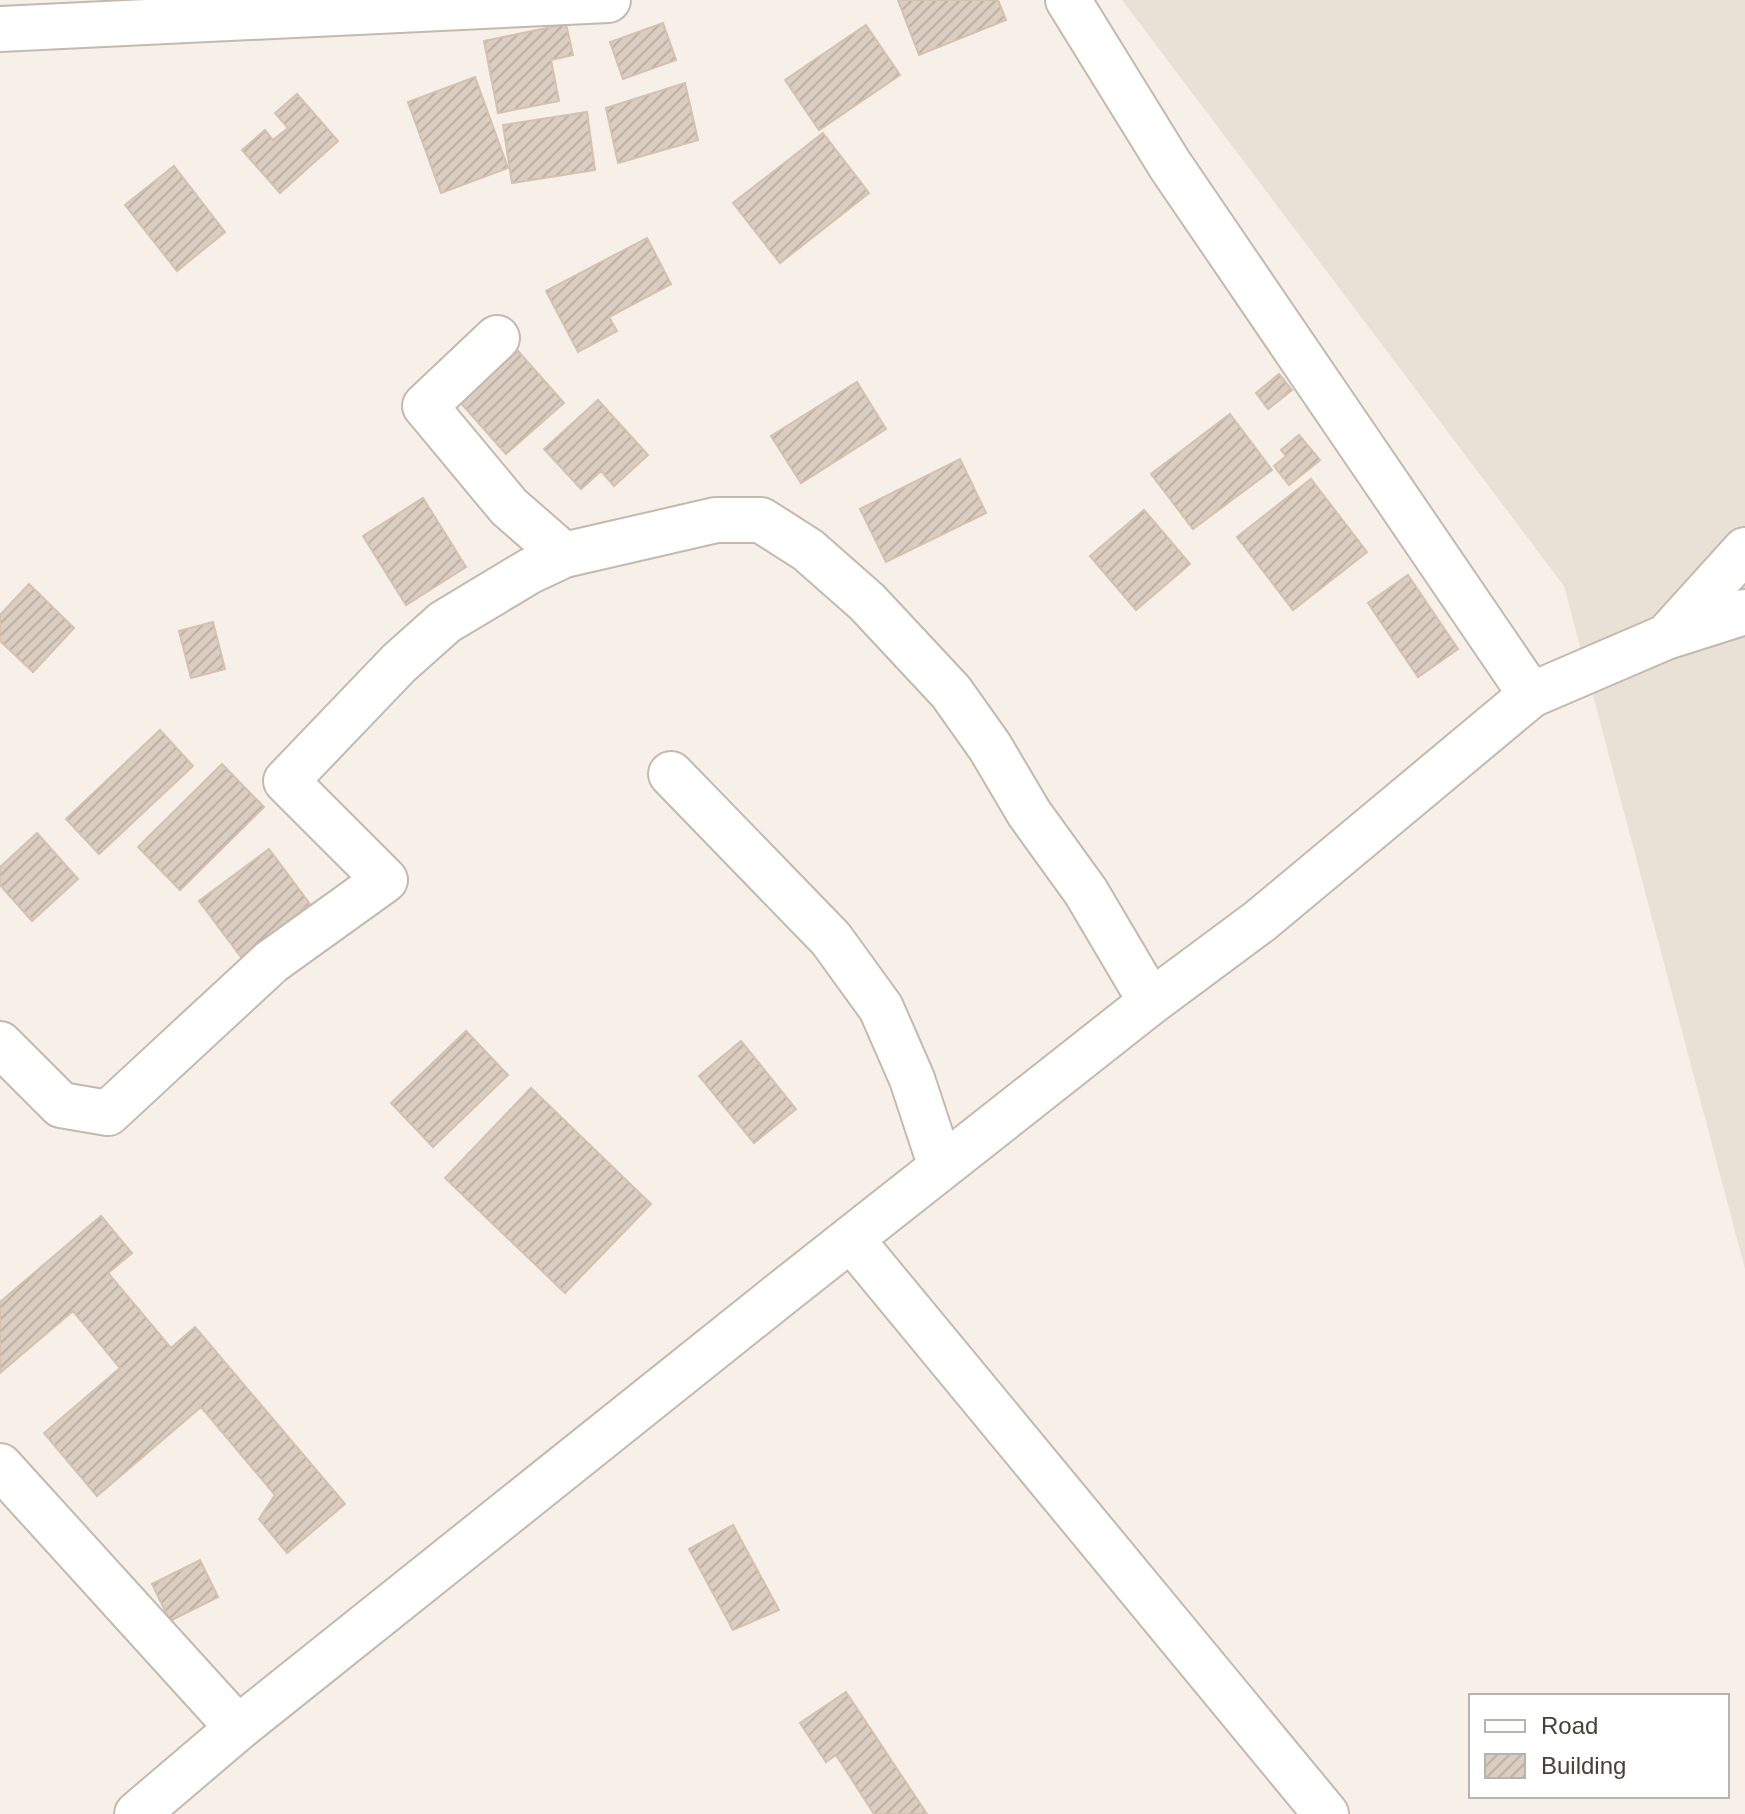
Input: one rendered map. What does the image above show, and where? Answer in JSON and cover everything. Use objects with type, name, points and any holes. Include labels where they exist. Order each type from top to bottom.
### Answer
[{"type":"street","points":[[0,29],[608,0]]},
{"type":"street","points":[[1068,0],[1170,165],[1531,695]]},
{"type":"street","points":[[497,338],[425,406],[509,507],[564,555]]},
{"type":"street","points":[[0,1044],[61,1105],[108,1113],[271,962],[385,880],[286,781],[399,663],[445,622],[530,571],[564,555],[716,520],[761,520],[808,550],[867,602],[951,692],[990,747],[1029,813],[1086,892],[1151,1002]]},
{"type":"street","points":[[1666,637],[1745,550]]},
{"type":"street","points":[[137,1814],[238,1728],[941,1167],[1151,1002],[1260,921],[1531,695],[1666,637],[1745,612]]},
{"type":"street","points":[[671,774],[831,939],[881,1008],[912,1079],[941,1167]]},
{"type":"street","points":[[851,1239],[1326,1814]]},
{"type":"street","points":[[0,1466],[238,1728]]},
{"type":"shaded area","points":[[1122,0],[1745,0],[1745,1269],[1564,586]]},
{"type":"building","points":[[898,0],[998,0],[1006,20],[919,55]]},
{"type":"building","points":[[663,23],[676,60],[623,79],[610,42]]},
{"type":"building","points":[[566,24],[573,55],[551,60],[559,101],[498,113],[484,41]]},
{"type":"building","points":[[866,25],[900,75],[819,130],[785,80]]},
{"type":"building","points":[[475,77],[508,168],[441,193],[408,102]]},
{"type":"building","points":[[685,83],[698,140],[618,163],[606,108]]},
{"type":"building","points":[[297,94],[338,141],[280,193],[242,150],[265,130],[273,140],[288,128],[275,113]]},
{"type":"building","points":[[587,112],[595,170],[512,183],[503,125]]},
{"type":"building","points":[[823,133],[869,193],[780,263],[733,203]]},
{"type":"building","points":[[174,166],[225,232],[177,271],[125,205]]},
{"type":"building","points":[[647,238],[671,284],[609,317],[617,331],[578,352],[546,291]]},
{"type":"building","points":[[518,351],[564,403],[506,454],[460,402]]},
{"type":"building","points":[[1279,374],[1292,390],[1268,409],[1256,393]]},
{"type":"building","points":[[857,382],[886,429],[801,483],[771,436]]},
{"type":"building","points":[[598,400],[648,455],[614,486],[601,471],[581,489],[544,449]]},
{"type":"building","points":[[1230,414],[1272,470],[1193,529],[1151,474]]},
{"type":"building","points":[[1299,435],[1320,460],[1289,485],[1274,466],[1286,456],[1281,450]]},
{"type":"building","points":[[960,459],[986,513],[886,562],[860,509]]},
{"type":"building","points":[[1311,479],[1367,552],[1293,610],[1237,537]]},
{"type":"building","points":[[423,498],[466,567],[406,605],[363,536]]},
{"type":"building","points":[[1144,510],[1190,564],[1136,610],[1090,556]]},
{"type":"building","points":[[1408,575],[1458,649],[1418,677],[1368,603]]},
{"type":"building","points":[[29,584],[74,628],[33,672],[0,641],[0,615]]},
{"type":"building","points":[[213,622],[225,669],[191,678],[179,631]]},
{"type":"building","points":[[160,730],[193,766],[99,854],[66,819]]},
{"type":"building","points":[[222,764],[264,807],[180,890],[138,847]]},
{"type":"building","points":[[37,833],[78,879],[32,921],[0,885],[0,867]]},
{"type":"building","points":[[269,849],[310,904],[241,957],[199,901]]},
{"type":"building","points":[[466,1031],[508,1075],[433,1147],[391,1103]]},
{"type":"building","points":[[741,1041],[796,1109],[754,1143],[699,1076]]},
{"type":"building","points":[[531,1088],[651,1204],[565,1293],[445,1178]]},
{"type":"building","points":[[101,1216],[132,1253],[108,1273],[171,1348],[195,1327],[345,1504],[287,1553],[259,1519],[275,1495],[201,1407],[97,1496],[44,1433],[120,1368],[73,1311],[0,1373],[0,1302]]},
{"type":"building","points":[[733,1525],[779,1610],[733,1630],[689,1549]]},
{"type":"building","points":[[200,1560],[218,1597],[170,1621],[152,1584]]},
{"type":"building","points":[[846,1692],[927,1814],[874,1814],[836,1755],[826,1762],[800,1723]]}]
